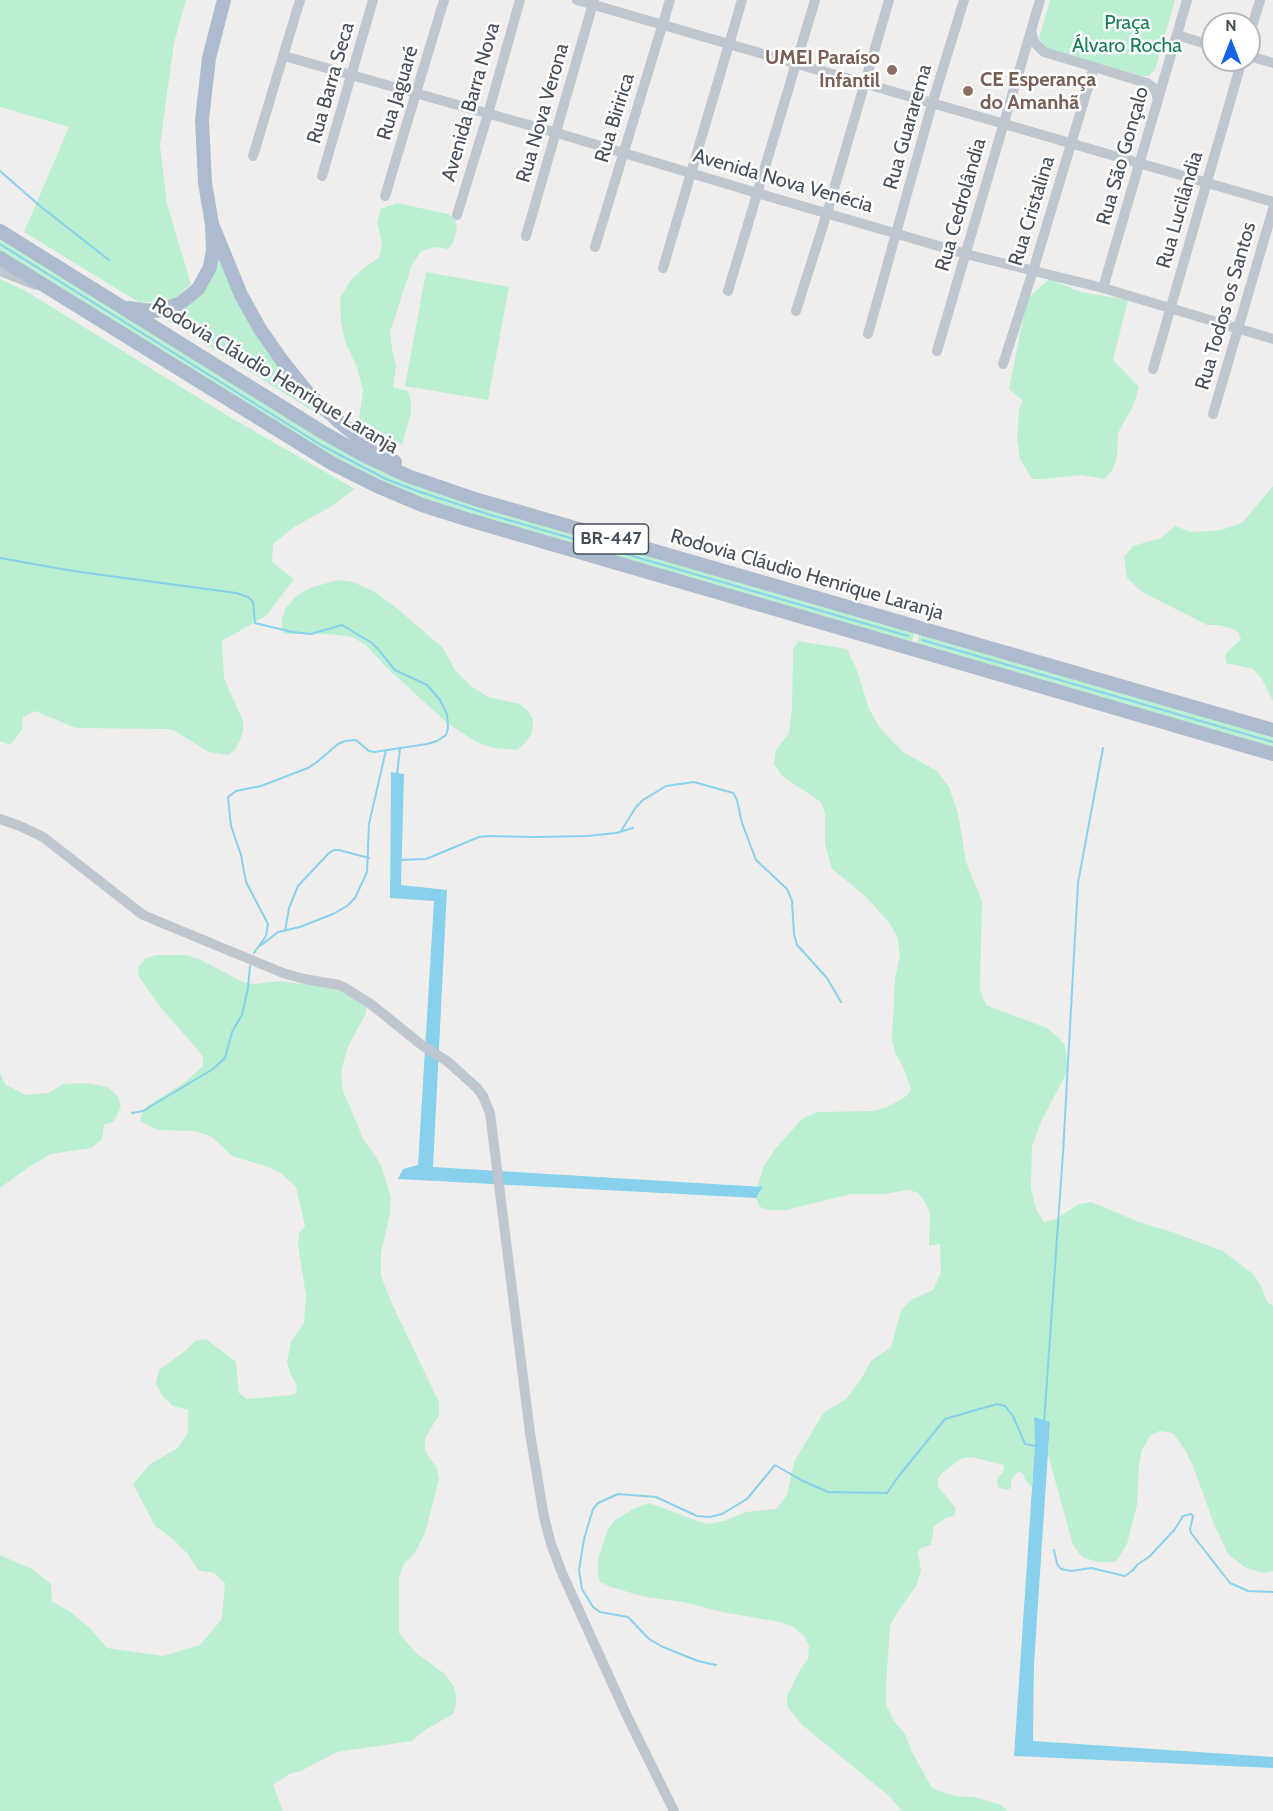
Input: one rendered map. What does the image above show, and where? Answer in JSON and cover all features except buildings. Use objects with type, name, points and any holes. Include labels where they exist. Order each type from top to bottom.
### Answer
[{"type":"main road","points":[[118,305],[157,311],[179,304],[192,296],[203,283],[210,267],[213,250],[212,224],[204,183],[202,120],[209,58],[224,0]]},
{"type":"main road","points":[[212,224],[232,276],[250,312],[283,362],[308,393],[352,433],[385,456],[429,480],[475,499]]},
{"type":"main road","name":"Rodovia Cláudio Henrique Laranja","points":[[0,231],[344,445],[408,476],[475,499],[1273,730]]},
{"type":"main road","name":"BR-447","points":[[0,258],[333,464],[422,505],[1273,754]]},
{"type":"street","points":[[253,156],[300,0]]},
{"type":"street","name":"Rua Barra Seca","points":[[322,176],[373,0]]},
{"type":"street","name":"Rua Jaguaré","points":[[385,196],[444,0]]},
{"type":"street","name":"Avenida Barra Nova","points":[[457,215],[520,0]]},
{"type":"street","points":[[577,0],[594,2],[729,45],[1273,202]]},
{"type":"street","name":"Rua Biririca","points":[[595,247],[670,0]]},
{"type":"street","points":[[663,268],[742,0]]},
{"type":"street","points":[[728,291],[814,0]]},
{"type":"street","points":[[796,311],[889,0]]},
{"type":"street","name":"Rua Guararema","points":[[868,334],[932,104],[964,0]]},
{"type":"street","name":"Rua Cedrolândia","points":[[937,351],[1040,0]]},
{"type":"street","name":"Rua São Gonçalo","points":[[1103,288],[1187,1]]},
{"type":"street","name":"Rua Nova Verona","points":[[526,236],[594,2]]},
{"type":"street","points":[[1032,28],[1034,42],[1044,52],[1153,86],[1157,92],[1157,102]]},
{"type":"street","points":[[1177,35],[1201,42]]},
{"type":"street","name":"Avenida Nova Venécia","points":[[284,56],[624,152],[966,254],[1103,288],[1273,339]]},
{"type":"street","name":"Rua Cristalina","points":[[1003,364],[1094,67]]},
{"type":"street","points":[[1140,81],[1154,81],[1166,72]]},
{"type":"street","name":"Rua Lucilândia","points":[[1153,369],[1239,72]]},
{"type":"street","name":"Rua Todos os Santos","points":[[1213,414],[1273,209]]},
{"type":"street","points":[[0,271],[61,296]]},
{"type":"street","points":[[0,819],[43,837],[132,908],[150,918],[283,973],[339,985],[347,989],[372,1005],[447,1062],[483,1096],[490,1113],[530,1433],[544,1517],[551,1544],[627,1716],[674,1811]]},
{"type":"green space","points":[[0,0],[186,0],[174,43],[160,145],[167,204],[191,284],[174,299],[140,303],[24,232],[69,127],[0,107]]},
{"type":"green space","name":"Praça Álvaro Rocha","points":[[1050,0],[1175,0],[1155,70],[1148,76],[1142,76],[1046,48],[1039,38]]},
{"type":"green space","points":[[397,203],[448,214],[455,219],[457,230],[448,249],[436,247],[421,251],[412,265],[390,332],[396,366],[393,387],[408,391],[411,402],[411,413],[402,445],[359,419],[363,391],[357,367],[346,344],[341,323],[340,298],[351,280],[379,258],[382,243],[377,222],[381,209]]},
{"type":"green space","points":[[0,237],[363,460],[915,631],[911,644],[447,509],[357,472],[0,253]]},
{"type":"green space","points":[[218,252],[257,336],[267,351],[278,366],[337,426],[157,314],[174,310]]},
{"type":"green space","points":[[426,272],[509,287],[488,400],[405,386]]},
{"type":"green space","points":[[0,279],[24,290],[228,416],[355,489],[329,508],[294,527],[273,544],[272,562],[294,579],[266,616],[222,641],[224,678],[243,721],[240,740],[234,751],[227,755],[209,752],[173,730],[76,728],[35,711],[23,717],[22,730],[10,745],[0,741]]},
{"type":"green space","points":[[1049,279],[1081,292],[1128,300],[1113,360],[1139,387],[1134,404],[1118,433],[1117,458],[1111,472],[1104,479],[1081,475],[1032,479],[1020,459],[1017,439],[1019,409],[1023,401],[1009,389],[1027,299]]},
{"type":"green space","points":[[1273,486],[1273,701],[1262,679],[1253,669],[1226,663],[1225,654],[1241,639],[1238,632],[1218,625],[1207,625],[1142,592],[1127,578],[1124,557],[1133,546],[1161,538],[1175,526],[1191,532],[1221,530],[1242,523]]},
{"type":"green space","points":[[338,580],[353,582],[373,591],[393,605],[443,648],[455,670],[471,686],[488,697],[520,704],[533,720],[532,733],[525,743],[517,750],[495,748],[478,743],[446,722],[384,665],[366,645],[352,637],[329,634],[285,634],[282,629],[282,619],[286,608],[297,595],[313,587]]},
{"type":"green space","points":[[920,633],[1273,735],[1273,749],[916,645]]},
{"type":"green space","points":[[798,641],[847,649],[857,670],[869,709],[880,728],[903,752],[937,771],[949,787],[958,813],[966,862],[982,901],[980,990],[986,1005],[1047,1028],[1065,1046],[1067,1072],[1041,1122],[1032,1146],[1031,1188],[1036,1209],[1044,1222],[1056,1219],[1079,1204],[1091,1202],[1139,1222],[1223,1251],[1253,1274],[1267,1302],[1273,1306],[1273,1571],[1264,1573],[1244,1567],[1228,1554],[1214,1524],[1193,1466],[1173,1433],[1159,1431],[1150,1436],[1142,1450],[1137,1505],[1127,1544],[1116,1562],[1097,1562],[1082,1557],[1073,1545],[1048,1455],[1050,1422],[1034,1418],[1032,1487],[1019,1471],[1011,1480],[1011,1488],[1007,1490],[999,1488],[998,1478],[1003,1472],[1003,1465],[972,1457],[963,1458],[941,1474],[938,1486],[955,1507],[955,1514],[934,1526],[931,1545],[921,1548],[918,1552],[921,1571],[916,1586],[890,1625],[886,1705],[894,1721],[905,1734],[932,1788],[955,1796],[974,1797],[999,1804],[1008,1811],[902,1811],[889,1796],[801,1724],[787,1706],[787,1696],[808,1659],[809,1646],[804,1636],[792,1626],[683,1602],[645,1597],[600,1582],[598,1573],[598,1559],[608,1529],[615,1520],[635,1508],[649,1503],[706,1524],[725,1521],[745,1512],[776,1509],[787,1495],[794,1462],[824,1412],[846,1399],[860,1381],[871,1361],[891,1347],[901,1310],[911,1300],[933,1290],[941,1272],[940,1244],[929,1246],[930,1213],[918,1193],[909,1190],[884,1194],[851,1194],[786,1210],[769,1210],[760,1207],[756,1198],[763,1188],[757,1187],[764,1166],[775,1149],[802,1119],[817,1112],[875,1111],[905,1097],[911,1090],[892,1040],[895,979],[900,955],[897,936],[888,921],[864,895],[832,869],[825,844],[825,813],[821,802],[782,776],[774,764],[776,750],[789,733],[792,709],[793,650]]},
{"type":"green space","points":[[156,955],[187,955],[245,983],[279,981],[325,987],[358,997],[366,1003],[366,1013],[347,1049],[341,1072],[343,1091],[363,1138],[381,1165],[391,1197],[390,1214],[381,1253],[381,1276],[439,1402],[439,1415],[425,1438],[425,1451],[437,1468],[439,1479],[425,1533],[415,1553],[404,1564],[399,1578],[399,1633],[416,1653],[445,1674],[454,1687],[456,1706],[453,1714],[425,1730],[412,1741],[337,1752],[301,1771],[289,1774],[273,1785],[283,1811],[0,1811],[0,1555],[32,1569],[51,1584],[52,1602],[68,1610],[91,1629],[107,1648],[163,1656],[200,1645],[222,1619],[225,1583],[214,1573],[198,1570],[187,1553],[155,1526],[133,1484],[150,1464],[178,1448],[188,1432],[188,1410],[173,1406],[162,1396],[156,1383],[159,1370],[195,1341],[206,1339],[236,1362],[239,1393],[247,1399],[296,1393],[297,1386],[287,1362],[291,1342],[304,1323],[306,1296],[298,1245],[299,1233],[305,1226],[296,1187],[282,1174],[268,1167],[232,1156],[212,1137],[195,1131],[158,1130],[140,1121],[147,1106],[184,1083],[203,1066],[203,1057],[161,1008],[138,975],[139,966],[145,959]]},
{"type":"green space","points":[[0,1073],[5,1084],[25,1095],[49,1093],[63,1084],[85,1083],[108,1087],[118,1097],[121,1107],[114,1121],[104,1125],[102,1139],[91,1148],[51,1154],[0,1188]]},
{"type":"water","points":[[391,772],[404,774],[401,885],[447,890],[433,1167],[763,1187],[756,1198],[398,1179],[403,1169],[418,1165],[434,901],[390,898]]},
{"type":"water","points":[[1034,1417],[1050,1422],[1034,1664],[1033,1741],[1273,1757],[1273,1768],[1014,1756],[1035,1444]]},
{"type":"waterway","points":[[0,171],[40,206],[109,260]]},
{"type":"waterway","points":[[0,244],[321,445],[386,479],[491,515],[908,636]]},
{"type":"waterway","points":[[0,558],[73,571],[236,593],[248,597],[253,602],[255,623],[292,632],[311,634],[342,625],[372,643],[395,670],[427,685],[440,700],[447,714],[448,728],[446,735],[437,741],[374,752],[369,751],[356,740],[345,741],[308,768],[261,786],[236,791],[228,797],[231,826],[241,855],[246,882],[268,924],[266,936],[254,953]]},
{"type":"waterway","points":[[922,640],[1273,742]]},
{"type":"waterway","points":[[397,775],[400,748]]},
{"type":"waterway","points":[[1044,1423],[1063,1153],[1078,883],[1103,748]]},
{"type":"waterway","points":[[260,946],[278,932],[300,927],[333,914],[355,898],[367,872],[369,824],[386,750]]},
{"type":"waterway","points":[[621,831],[636,807],[666,786],[694,782],[733,793],[756,860],[787,889],[792,901],[797,945],[827,978],[841,1002]]},
{"type":"waterway","points":[[399,860],[426,859],[479,837],[587,836],[616,833],[633,828]]},
{"type":"waterway","points":[[285,931],[289,908],[298,886],[329,853],[339,850],[369,858]]},
{"type":"waterway","points":[[132,1113],[143,1111],[213,1069],[225,1058],[232,1032],[242,1015],[250,966]]},
{"type":"waterway","points":[[716,1665],[698,1661],[663,1647],[649,1639],[628,1617],[600,1612],[593,1607],[582,1589],[579,1570],[584,1539],[593,1509],[598,1503],[618,1494],[656,1497],[697,1516],[710,1517],[722,1514],[747,1499],[775,1465],[828,1492],[887,1493],[945,1419],[997,1404],[1005,1406],[1013,1416],[1025,1444],[1036,1446]]},
{"type":"waterway","points":[[1054,1550],[1057,1564],[1061,1569],[1071,1571],[1091,1568],[1125,1576],[1149,1557],[1175,1529],[1183,1516],[1191,1514],[1193,1516],[1191,1533],[1230,1583],[1248,1591],[1273,1592]]},
{"type":"place","name":"UMEI Paraíso Infantil","points":[[892,70]]},
{"type":"place","name":"CE Esperança do Amanhã","points":[[968,91]]}]
